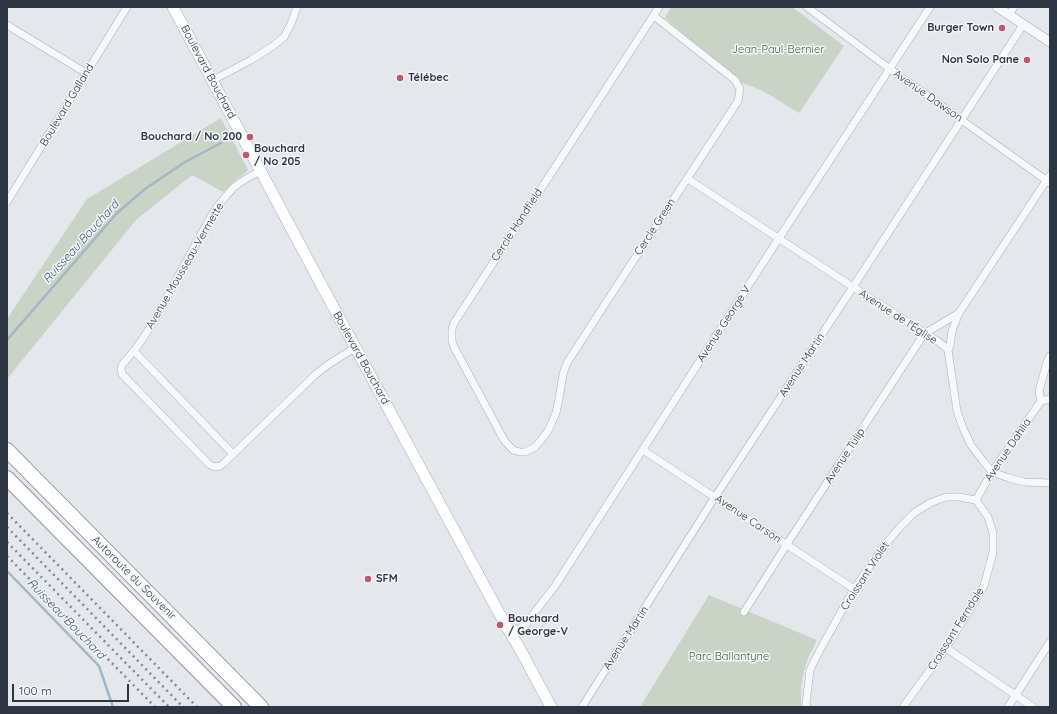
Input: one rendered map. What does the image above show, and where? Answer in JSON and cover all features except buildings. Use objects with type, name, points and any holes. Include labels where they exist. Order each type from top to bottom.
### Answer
[{"type":"highway","name":"Autoroute du Souvenir","points":[[7,450],[261,707]]},
{"type":"highway","name":"Autoroute du Souvenir","points":[[7,478],[234,707]]},
{"type":"main road","name":"Boulevard Bouchard","points":[[173,7],[510,634],[521,651],[551,707]]},
{"type":"street","name":"Boulevard Galland","points":[[7,202],[127,7]]},
{"type":"street","points":[[213,80],[251,60],[284,37],[298,7]]},
{"type":"street","name":"Cercle Handfield","points":[[513,450],[504,440],[454,347],[452,341],[452,329],[454,323],[659,7]]},
{"type":"street","name":"Avenue Dawson","points":[[806,7],[890,69],[1049,180]]},
{"type":"street","name":"Avenue George V","points":[[510,634],[525,626],[555,586],[930,7]]},
{"type":"street","points":[[997,7],[1012,11],[1023,25],[1050,42]]},
{"type":"street","name":"Cercle Green","points":[[513,450],[525,452],[530,450],[535,447],[548,430],[556,413],[563,374],[567,363],[738,101],[740,89],[736,80],[654,16]]},
{"type":"street","points":[[7,25],[86,73]]},
{"type":"street","name":"Avenue Martin","points":[[582,707],[715,497],[1023,25]]},
{"type":"street","name":"Avenue Mousseau-Vermette","points":[[260,171],[234,187],[217,207],[153,323],[134,351],[122,365],[121,372],[203,458],[215,467],[220,466],[316,374],[356,347]]},
{"type":"street","name":"Avenue de l'Église","points":[[688,179],[924,334],[936,340],[948,350],[957,411],[963,428],[971,445],[992,472]]},
{"type":"street","name":"Avenue Tulip","points":[[948,350],[952,331],[959,313],[1049,180]]},
{"type":"street","name":"Avenue Tulip","points":[[744,612],[924,334],[959,313]]},
{"type":"street","points":[[134,351],[233,454]]},
{"type":"street","points":[[1050,356],[1039,391],[1041,401],[1050,398]]},
{"type":"street","name":"Avenue Dahlia","points":[[976,500],[992,472],[1041,401]]},
{"type":"street","name":"Avenue Carson","points":[[643,450],[854,589]]},
{"type":"street","points":[[992,472],[1024,482],[1050,483]]},
{"type":"street","name":"Croissant Violet","points":[[807,707],[806,704],[810,670],[854,589],[884,546],[914,513],[930,503],[946,497],[959,497],[976,500]]},
{"type":"street","name":"Croissant Ferndale","points":[[903,707],[946,648],[984,586],[993,552],[993,533],[988,517],[976,500]]},
{"type":"street","points":[[1008,707],[1050,642]]},
{"type":"street","points":[[946,648],[1033,707]]},
{"type":"green space","name":"Jean-Paul-Bernier","points":[[671,7],[792,7],[844,46],[799,113],[763,91],[735,80],[665,18]]},
{"type":"green space","points":[[221,118],[248,170],[223,192],[192,175],[136,220],[7,379],[7,319],[87,199]]},
{"type":"green space","name":"Parc Ballantyne","points":[[709,595],[817,640],[808,658],[804,671],[801,685],[801,707],[640,707]]},
{"type":"waterway","name":"Ruisseau Bouchard","points":[[7,340],[117,213],[145,189],[185,162],[221,143]]},
{"type":"waterway","name":"Ruisseau Bouchard","points":[[7,571],[99,666],[113,707]]},
{"type":"railway","points":[[7,513],[197,707]]},
{"type":"railway","points":[[7,527],[183,707]]},
{"type":"railway","points":[[7,542],[169,707]]},
{"type":"railway","points":[[7,556],[155,707]]},
{"type":"place","name":"Burger Town","points":[[1002,28]]},
{"type":"place","name":"Non Solo Pane","points":[[1027,60]]},
{"type":"place","name":"Télébec","points":[[400,78]]},
{"type":"place","name":"Bouchard / No 200","points":[[250,137]]},
{"type":"place","name":"Bouchard / No 205","points":[[246,155]]},
{"type":"place","name":"SFM","points":[[368,579]]},
{"type":"place","name":"Bouchard / George-V","points":[[500,625]]}]
